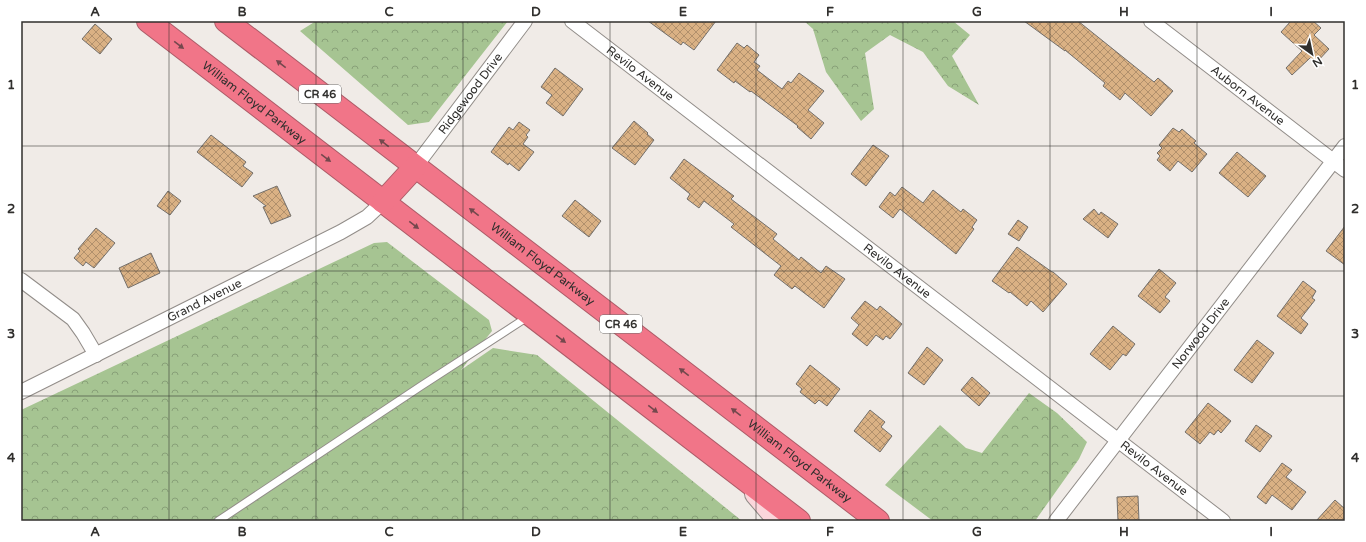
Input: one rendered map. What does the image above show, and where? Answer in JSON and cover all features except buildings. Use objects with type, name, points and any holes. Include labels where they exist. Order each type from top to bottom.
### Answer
[{"type":"highway","name":"William Floyd Parkway","points":[[148,21],[799,521]]},
{"type":"highway","name":"William Floyd Parkway","points":[[226,21],[878,521]]},
{"type":"highway","points":[[383,202],[415,167]]},
{"type":"street","name":"Ridgewood Drive","points":[[415,167],[525,21]]},
{"type":"street","name":"Revilo Avenue","points":[[572,21],[1223,521]]},
{"type":"street","name":"Auborn Avenue","points":[[1151,21],[1345,170]]},
{"type":"street","name":"Norwood Drive","points":[[1056,521],[1345,146]]},
{"type":"street","name":"Grand Avenue","points":[[21,392],[341,232],[367,217],[383,202]]},
{"type":"street","points":[[21,280],[73,319],[96,355]]},
{"type":"street","points":[[740,476],[778,521]]},
{"type":"lane","points":[[218,521],[530,315]]},
{"type":"green space","points":[[316,21],[508,21],[429,122],[408,125],[300,31]]},
{"type":"green space","points":[[804,21],[953,21],[970,35],[952,56],[979,105],[948,86],[923,52],[890,35],[865,53],[874,109],[861,121],[826,72],[813,29]]},
{"type":"green space","points":[[387,242],[489,320],[492,331],[461,370],[493,348],[537,355],[742,521],[21,521],[21,410],[374,243]]},
{"type":"green space","points":[[1029,393],[1057,413],[1087,442],[1079,459],[1035,521],[933,521],[885,485],[940,425],[966,448],[982,453]]}]
